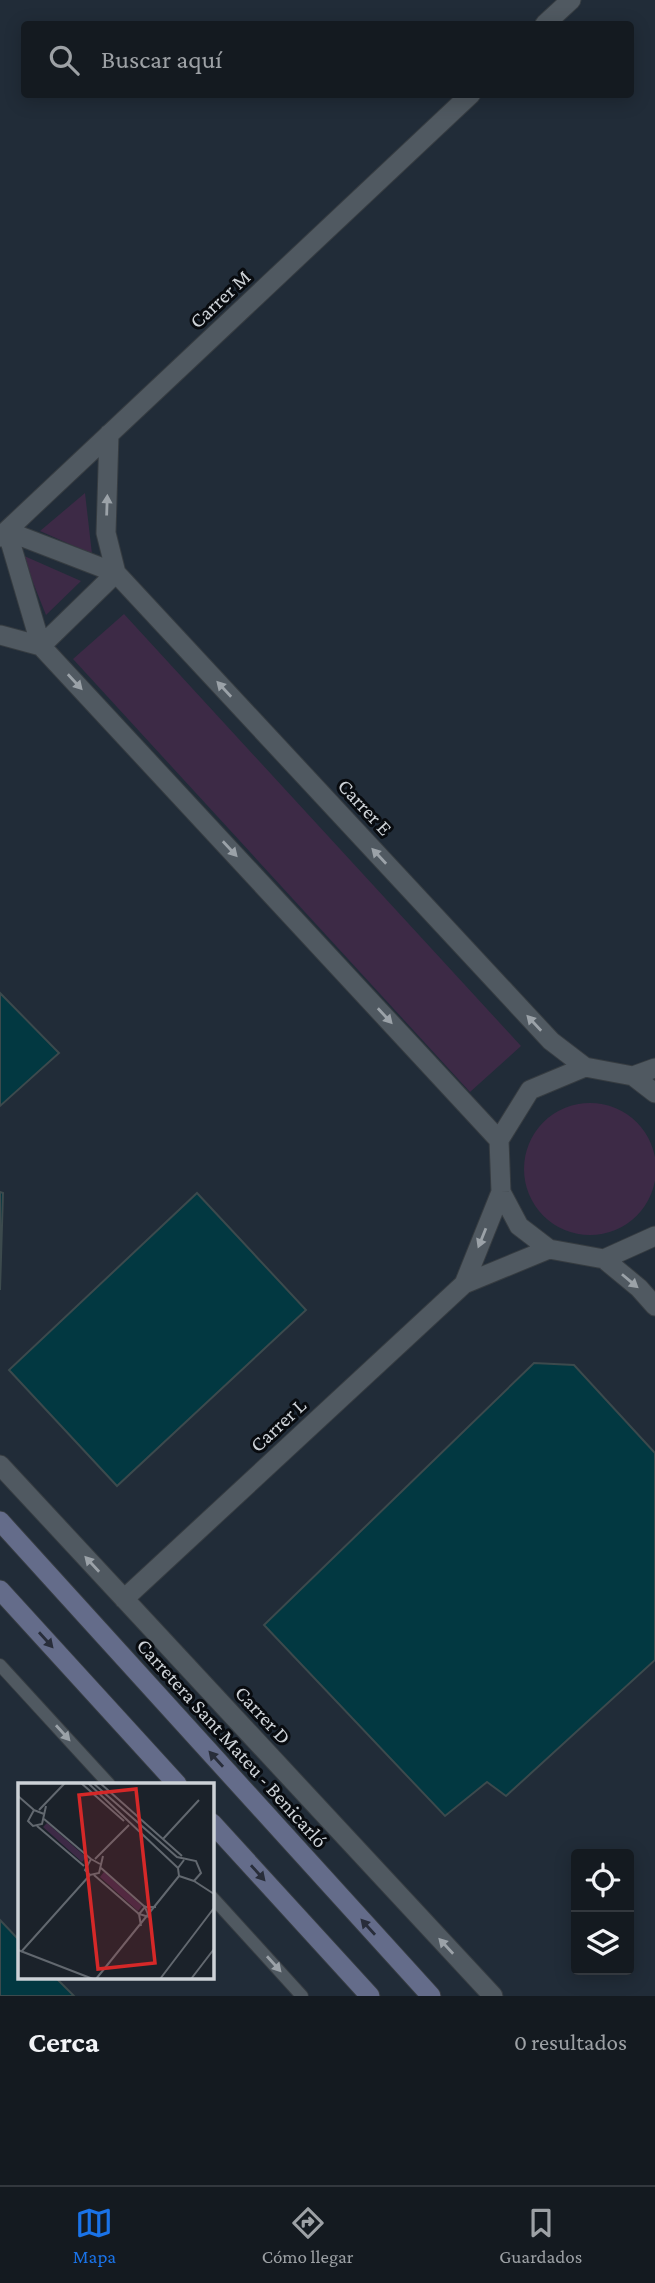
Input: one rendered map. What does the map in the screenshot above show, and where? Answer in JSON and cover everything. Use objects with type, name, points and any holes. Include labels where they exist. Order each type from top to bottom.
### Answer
[{"type":"main road","name":"Carretera Sant Mateu - Benicarló","points":[[0,1521],[431,1996]]},
{"type":"main road","points":[[0,1590],[176,1783]]},
{"type":"main road","points":[[214,1825],[370,1996]]},
{"type":"street","points":[[548,21],[571,0]]},
{"type":"street","name":"Carrer M","points":[[3,534],[467,98]]},
{"type":"street","name":"Carrer E","points":[[109,434],[106,534],[116,573]]},
{"type":"street","points":[[3,534],[41,646],[499,1140]]},
{"type":"street","name":"Carrer E","points":[[3,534],[116,573],[551,1041],[585,1067]]},
{"type":"street","points":[[41,646],[116,573]]},
{"type":"street","points":[[0,635],[41,646]]},
{"type":"street","points":[[655,1093],[633,1076],[585,1067],[530,1090],[499,1140],[500,1192],[519,1226],[549,1249],[604,1259],[639,1288],[655,1306]]},
{"type":"street","points":[[633,1076],[655,1068]]},
{"type":"street","name":"Carrer L","points":[[464,1284],[500,1192]]},
{"type":"street","points":[[604,1259],[655,1236]]},
{"type":"street","name":"Carrer L","points":[[124,1599],[464,1284],[549,1249]]},
{"type":"street","name":"Carrer D","points":[[0,1465],[493,1996]]},
{"type":"lane","points":[[0,1665],[108,1783]]},
{"type":"lane","points":[[214,1899],[302,1996]]},
{"type":"shaded area","points":[[0,0],[655,0],[655,1996],[0,1996]]},
{"type":"shaded area","points":[[85,493],[92,554],[40,531]]},
{"type":"shaded area","points":[[22,555],[81,581],[46,615]]},
{"type":"shaded area","points":[[124,614],[521,1046],[470,1092],[73,659]]},
{"type":"shaded area","points":[[590,1103],[615,1108],[637,1122],[651,1144],[656,1169],[651,1194],[637,1216],[615,1230],[590,1235],[565,1230],[543,1216],[529,1194],[524,1169],[529,1144],[543,1122],[565,1108]]},
{"type":"building","points":[[0,993],[59,1053],[0,1106]]},
{"type":"building","points":[[0,1192],[3,1193],[0,1290]]},
{"type":"building","points":[[197,1193],[306,1310],[117,1486],[9,1370]]},
{"type":"building","points":[[534,1363],[574,1365],[655,1453],[655,1660],[506,1796],[487,1782],[445,1816],[264,1625]]},
{"type":"building","points":[[0,1920],[18,1939],[18,1979],[57,1979],[74,1996],[0,1996]]}]
